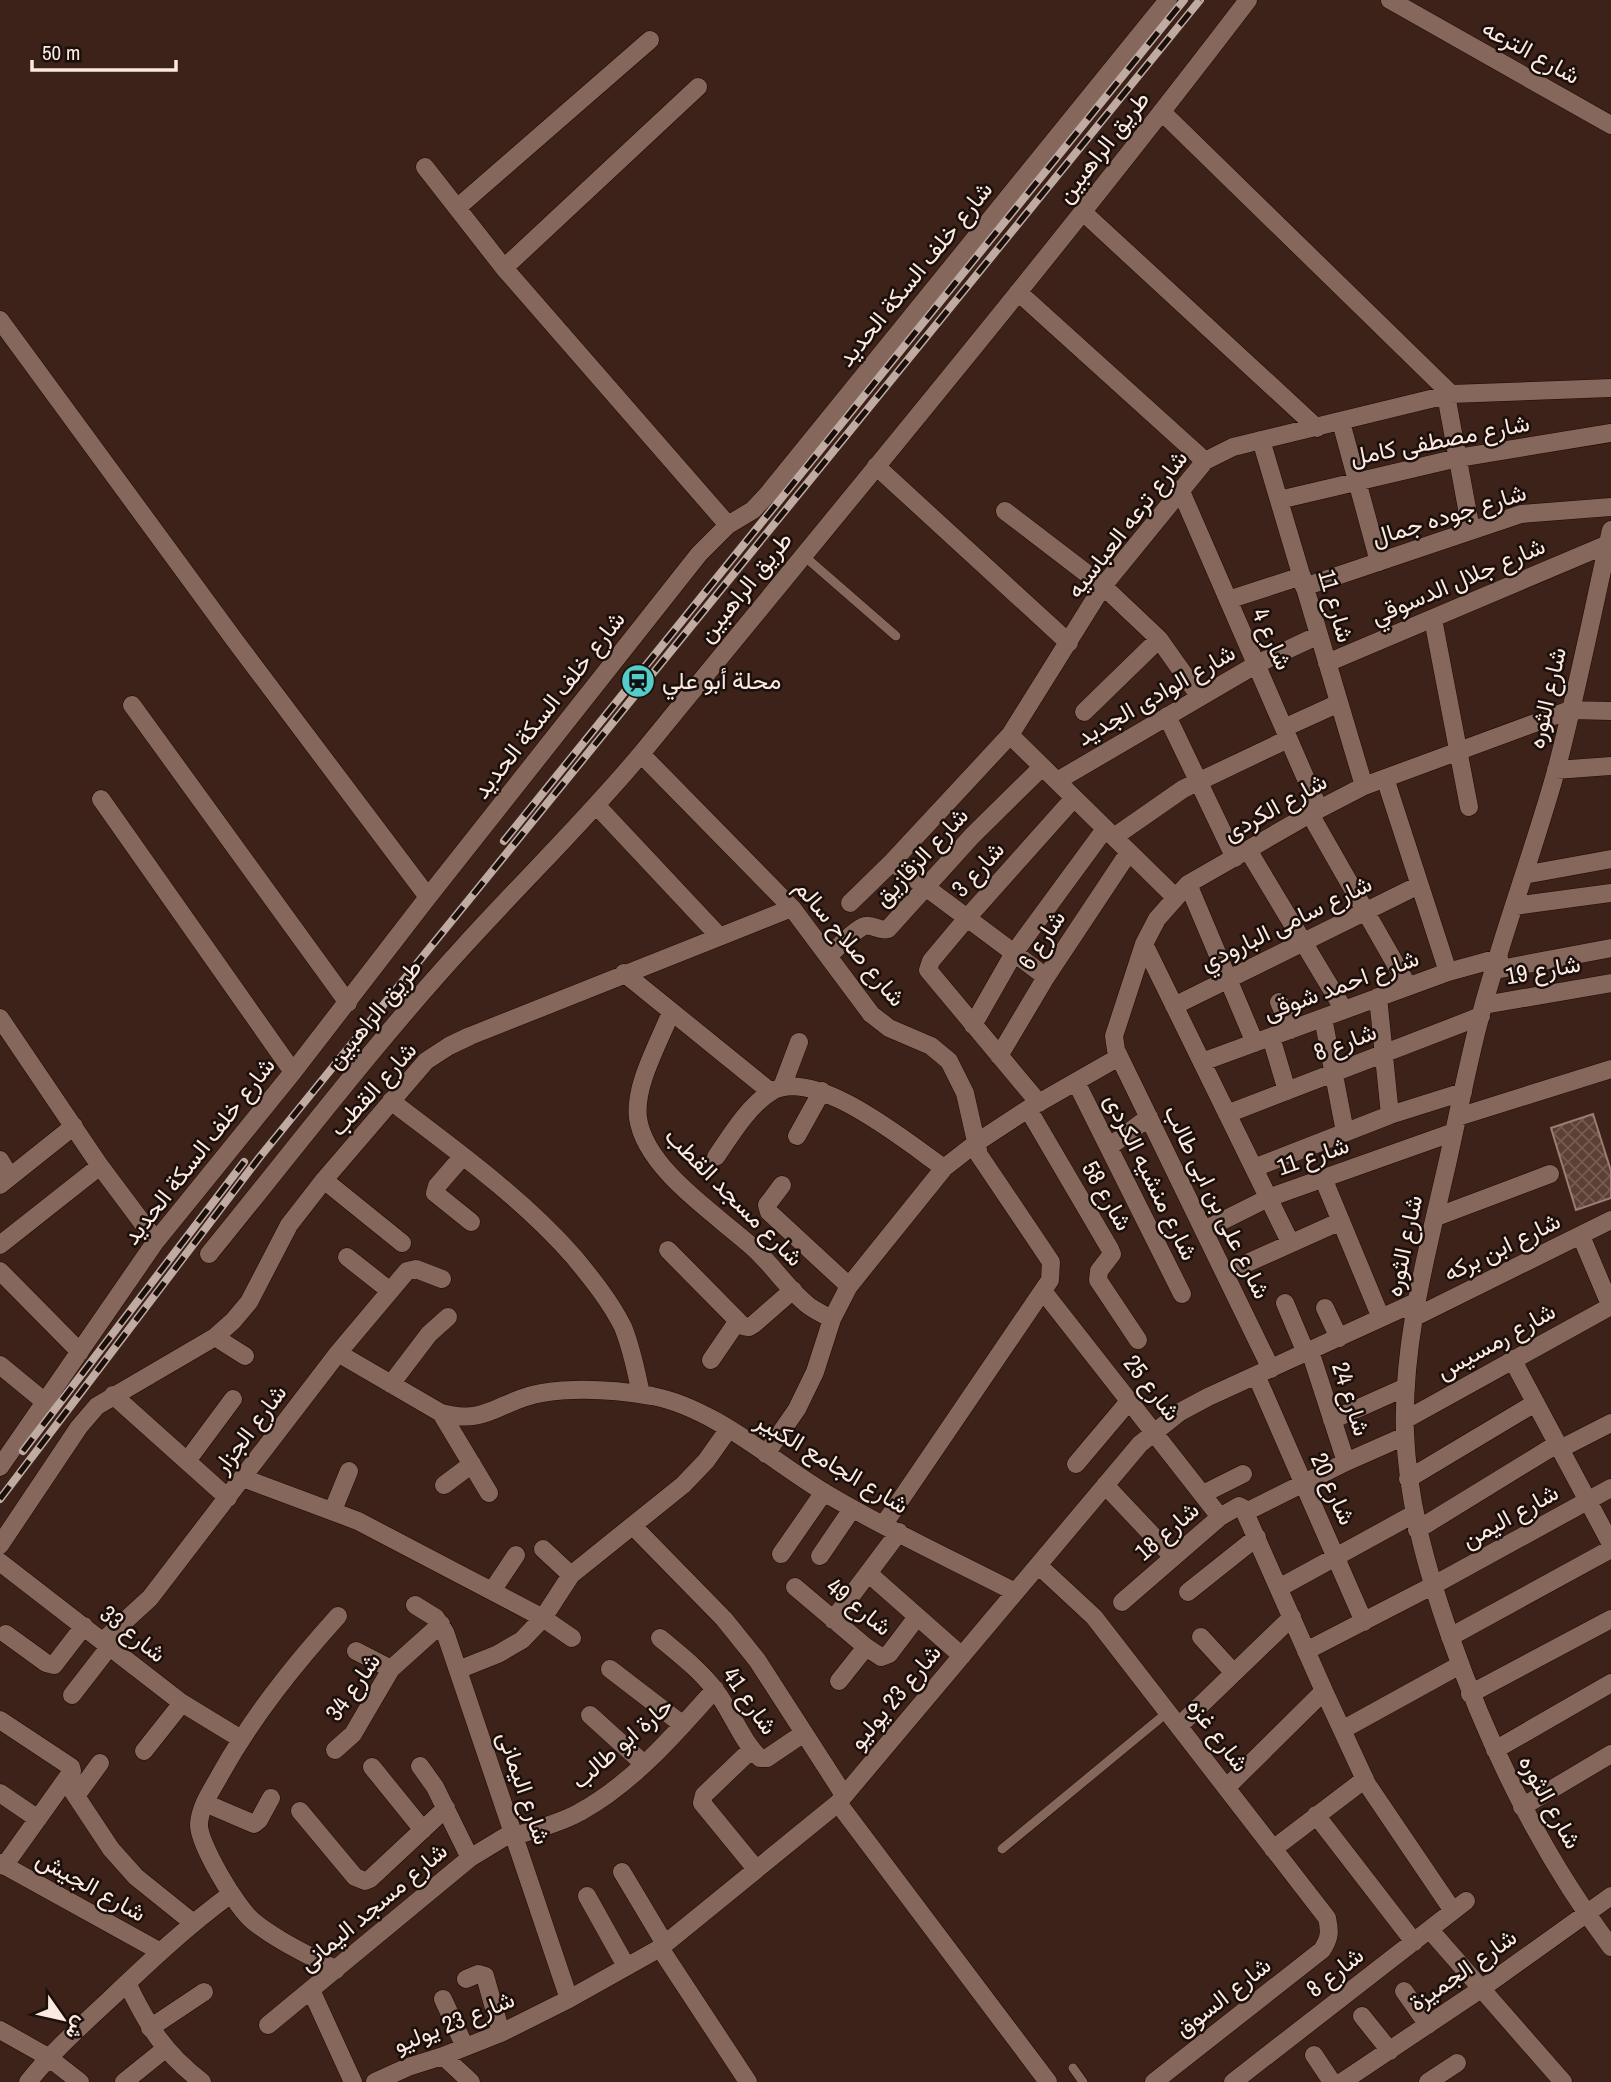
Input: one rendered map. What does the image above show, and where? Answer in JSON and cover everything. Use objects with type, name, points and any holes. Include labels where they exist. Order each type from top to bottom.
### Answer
[{"type":"street","name":"شارع خلف السكة الحديد","points":[[0,1467],[156,1241],[348,1003],[428,897],[699,554],[728,525],[753,510],[767,495],[1168,0]]},
{"type":"street","name":"طريق الراهبين","points":[[209,1254],[454,957],[597,806],[641,754],[1083,212],[1248,0]]},
{"type":"street","name":"شارع الترعه","points":[[1390,0],[1611,125]]},
{"type":"street","points":[[457,208],[650,40]]},
{"type":"street","points":[[504,268],[698,87]]},
{"type":"street","points":[[1162,112],[1449,394],[1471,530]]},
{"type":"street","points":[[425,167],[504,268],[728,525]]},
{"type":"street","points":[[1083,212],[1317,428]]},
{"type":"street","points":[[1018,292],[1205,461]]},
{"type":"street","points":[[0,320],[236,642],[428,897]]},
{"type":"street","name":"شارع ترعه العباسيه","points":[[850,902],[892,862],[1010,735],[1103,586],[1205,461],[1233,447],[1449,394],[1611,388]]},
{"type":"street","points":[[1341,422],[1379,562]]},
{"type":"street","name":"شارع مصطفى كامل","points":[[1279,500],[1458,458],[1611,433]]},
{"type":"street","name":"شارع 11","points":[[1261,440],[1364,786]]},
{"type":"street","points":[[876,466],[1069,643]]},
{"type":"street","name":"شارع 4","points":[[1180,489],[1286,733],[1315,812],[1364,912],[1408,986]]},
{"type":"street","name":"شارع جوده جمال","points":[[1228,600],[1379,562],[1521,514],[1611,507]]},
{"type":"street","points":[[1005,511],[1103,586],[1159,639],[1200,697]]},
{"type":"street","name":"شارع جلال الدسوقي","points":[[1327,663],[1433,619],[1609,537]]},
{"type":"street","name":"شارع الثوره","points":[[1609,537],[1556,770],[1482,1010],[1463,1092],[1415,1310],[1406,1387],[1405,1428],[1408,1479],[1415,1522],[1432,1586],[1470,1694],[1522,1807],[1586,1914],[1611,1947]]},
{"type":"street","points":[[1433,619],[1469,807]]},
{"type":"street","name":"شارع الوادى الجديد","points":[[1057,781],[1257,664],[1319,635]]},
{"type":"street","points":[[1084,712],[1159,639]]},
{"type":"street","points":[[1033,1106],[999,1056],[973,1025],[1014,953],[1110,833],[1182,789],[1199,783],[1339,704]]},
{"type":"street","points":[[132,705],[348,1003]]},
{"type":"street","points":[[1570,710],[1611,711]]},
{"type":"street","name":"شارع الكردى","points":[[1119,1057],[1114,1036],[1144,944],[1157,919],[1188,884],[1364,786],[1570,710]]},
{"type":"street","points":[[1167,716],[1199,783],[1241,854],[1303,942],[1344,1010]]},
{"type":"street","points":[[1010,735],[1175,897]]},
{"type":"street","name":"شارع صلاح سالم","points":[[641,754],[792,908],[871,1014],[889,1028],[931,1046],[949,1060],[965,1093],[979,1155],[1051,1262],[1046,1286]]},
{"type":"street","points":[[1556,770],[1611,766]]},
{"type":"street","name":"شارع الزقازيق","points":[[828,956],[863,927],[870,926],[880,931],[887,929],[972,836],[1042,767]]},
{"type":"street","points":[[1385,778],[1448,972]]},
{"type":"street","name":"شارع 3","points":[[973,1025],[928,970],[931,961],[1074,798]]},
{"type":"street","points":[[101,799],[293,1072]]},
{"type":"street","points":[[597,806],[718,935]]},
{"type":"street","name":"شارع 6","points":[[999,1056],[1046,977],[1129,852]]},
{"type":"street","points":[[1524,874],[1611,859]]},
{"type":"street","points":[[892,862],[1046,977]]},
{"type":"street","points":[[1188,884],[1229,979],[1263,1040],[1287,1091]]},
{"type":"street","name":"شارع سامى البارودي","points":[[1174,1006],[1419,885]]},
{"type":"street","points":[[1514,906],[1611,893]]},
{"type":"street","name":"شارع القطب","points":[[113,1395],[215,1336],[233,1321],[249,1301],[289,1225],[426,1061],[449,1046],[718,935],[792,908]]},
{"type":"street","points":[[1144,944],[1290,1242]]},
{"type":"street","name":"شارع احمد شوقى","points":[[1202,1062],[1448,972],[1611,948]]},
{"type":"street","points":[[624,974],[671,1012],[777,1089],[800,1087],[822,1091],[859,1110],[944,1168]]},
{"type":"street","name":"شارع 19","points":[[1482,1010],[1611,983]]},
{"type":"street","points":[[1378,997],[1390,1115]]},
{"type":"street","points":[[1279,1002],[1291,1030]]},
{"type":"street","name":"شارع 8","points":[[1227,1114],[1385,1053],[1482,1010]]},
{"type":"street","name":"شارع مسجد القطب","points":[[671,1012],[640,1087],[638,1116],[643,1141],[661,1164],[716,1217],[751,1245],[793,1290],[810,1306],[832,1319]]},
{"type":"street","points":[[0,1018],[100,1166],[156,1241]]},
{"type":"street","points":[[1323,1018],[1345,1132]]},
{"type":"street","points":[[716,1157],[743,1119],[760,1101],[777,1089],[799,1042]]},
{"type":"street","points":[[766,1454],[797,1409],[809,1384],[832,1319],[849,1286],[944,1168],[976,1143],[1033,1106],[1119,1057]]},
{"type":"street","name":"شارع على بن ابى طالب","points":[[1119,1057],[1225,1273],[1264,1372]]},
{"type":"street","name":"شارع 11","points":[[1204,1230],[1268,1198],[1456,1124],[1611,1069]]},
{"type":"street","name":"شارع منشيه الكردى","points":[[1076,1082],[1182,1294]]},
{"type":"street","points":[[797,1136],[822,1091]]},
{"type":"street","points":[[1254,1168],[1390,1115],[1463,1092]]},
{"type":"street","points":[[391,1101],[510,1192],[550,1230],[607,1298],[631,1350],[641,1394]]},
{"type":"street","name":"شارع 58","points":[[1033,1106],[1111,1249],[1112,1254],[1099,1271],[1098,1280],[1138,1340]]},
{"type":"street","points":[[1109,1147],[1149,1117]]},
{"type":"street","points":[[0,1160],[5,1181],[74,1126]]},
{"type":"street","points":[[463,1156],[437,1186],[435,1193],[471,1222]]},
{"type":"street","points":[[0,1245],[100,1166]]},
{"type":"street","points":[[1436,1217],[1550,1174]]},
{"type":"street","points":[[1323,1178],[1381,1318]]},
{"type":"street","points":[[324,1180],[402,1243]]},
{"type":"street","points":[[782,1185],[767,1205],[769,1212],[849,1286]]},
{"type":"street","name":"شارع ابن بركه","points":[[1415,1310],[1611,1220]]},
{"type":"street","points":[[1225,1273],[1341,1221]]},
{"type":"street","points":[[1581,1236],[1611,1306]]},
{"type":"street","points":[[668,1250],[737,1322],[749,1327],[793,1290]]},
{"type":"street","points":[[347,1257],[390,1291]]},
{"type":"street","name":"شارع الجزار","points":[[72,1695],[107,1644],[150,1598],[338,1353],[390,1291],[411,1269],[442,1279]]},
{"type":"street","points":[[0,1271],[80,1352]]},
{"type":"street","points":[[833,1620],[868,1573],[891,1528],[1046,1286]]},
{"type":"street","name":"شارع 25","points":[[1046,1286],[1220,1517]]},
{"type":"street","name":"شارع 24","points":[[1285,1303],[1308,1352],[1346,1462]]},
{"type":"street","name":"شارع رمسيس","points":[[1246,1512],[1346,1462],[1405,1428],[1512,1359],[1611,1306]]},
{"type":"street","points":[[1325,1308],[1339,1338]]},
{"type":"street","name":"شارع 23 يوليو","points":[[374,2082],[501,2032],[569,1999],[662,1946],[841,1799],[1105,1485],[1154,1431],[1180,1412],[1264,1372],[1381,1318],[1415,1310]]},
{"type":"street","points":[[391,1384],[429,1334],[448,1317]]},
{"type":"street","points":[[711,1360],[737,1322]]},
{"type":"street","points":[[215,1336],[246,1356]]},
{"type":"street","points":[[338,1353],[441,1413],[489,1493]]},
{"type":"street","points":[[1512,1359],[1611,1544]]},
{"type":"street","points":[[0,1365],[45,1402]]},
{"type":"street","name":"شارع 20","points":[[1264,1372],[1304,1483],[1364,1622]]},
{"type":"street","points":[[1332,1420],[1406,1387]]},
{"type":"street","name":"شارع الجامع الكبير","points":[[441,1413],[458,1418],[474,1418],[538,1393],[578,1388],[657,1397],[694,1410],[852,1509],[1015,1592]]},
{"type":"street","points":[[0,1545],[79,1427],[97,1406],[113,1395],[228,1498]]},
{"type":"street","points":[[187,1461],[233,1399]]},
{"type":"street","points":[[1076,1464],[1130,1401]]},
{"type":"street","points":[[1408,1479],[1535,1403]]},
{"type":"street","points":[[1279,1588],[1335,1556],[1415,1522],[1559,1446],[1611,1423]]},
{"type":"street","points":[[458,1670],[498,1654],[522,1640],[543,1618],[571,1575],[683,1485],[706,1461],[728,1430]]},
{"type":"street","points":[[444,1485],[472,1464]]},
{"type":"street","points":[[333,1510],[349,1471]]},
{"type":"street","points":[[1203,1494],[1243,1474]]},
{"type":"street","points":[[243,1478],[333,1510],[543,1618],[572,1638]]},
{"type":"street","points":[[1105,1485],[1173,1557]]},
{"type":"street","name":"شارع اليمن","points":[[1306,1651],[1611,1488]]},
{"type":"street","points":[[781,1554],[824,1492]]},
{"type":"street","name":"شارع 18","points":[[1122,1602],[1220,1517],[1240,1506],[1246,1512]]},
{"type":"street","points":[[820,1556],[852,1509]]},
{"type":"street","points":[[1246,1512],[1365,1779],[1273,1849]]},
{"type":"street","points":[[633,1526],[757,1660],[804,1733],[841,1799],[1048,2082]]},
{"type":"street","points":[[1188,1592],[1257,1537]]},
{"type":"street","points":[[543,1549],[571,1575]]},
{"type":"street","points":[[1450,1637],[1611,1549]]},
{"type":"street","points":[[492,1591],[516,1555]]},
{"type":"street","name":"شارع 33","points":[[0,1562],[182,1703],[241,1739]]},
{"type":"street","name":"شارع غزه","points":[[1038,1565],[1094,1617],[1326,1918],[1329,1940],[1322,1950]]},
{"type":"street","points":[[868,1573],[962,1656]]},
{"type":"street","name":"شارع 49","points":[[795,1587],[881,1657],[885,1657],[917,1617]]},
{"type":"street","points":[[415,1605],[442,1624]]},
{"type":"street","points":[[336,1970],[251,1920],[231,1894],[202,1840],[199,1825],[202,1810],[265,1702],[338,1616]]},
{"type":"street","points":[[1174,1718],[1234,1673],[1292,1617]]},
{"type":"street","points":[[1470,1694],[1611,1619]]},
{"type":"street","name":"شارع 34","points":[[335,1750],[353,1734],[391,1669],[442,1624]]},
{"type":"street","name":"شارع اليمانى","points":[[442,1624],[569,1999]]},
{"type":"street","points":[[6,1634],[46,1663],[54,1665],[84,1626]]},
{"type":"street","points":[[1201,1637],[1234,1673]]},
{"type":"street","name":"شارع 41","points":[[660,1638],[699,1671],[715,1689],[752,1749],[763,1759],[804,1733]]},
{"type":"street","points":[[839,1681],[866,1647]]},
{"type":"street","points":[[356,1651],[391,1669]]},
{"type":"street","points":[[1342,1730],[1460,1665]]},
{"type":"street","points":[[610,1669],[683,1725]]},
{"type":"street","points":[[1494,1750],[1611,1683]]},
{"type":"street","name":"حارة ابو طالب","points":[[514,1834],[578,1814],[605,1797],[644,1764],[715,1689]]},
{"type":"street","points":[[1227,1787],[1324,1691]]},
{"type":"street","points":[[144,1751],[182,1703]]},
{"type":"street","points":[[590,1715],[644,1764]]},
{"type":"street","points":[[0,1720],[71,1768],[69,1776],[2,1865]]},
{"type":"street","points":[[752,1749],[704,1795],[702,1803],[756,1869]]},
{"type":"street","points":[[1522,1807],[1611,1754]]},
{"type":"street","points":[[76,1796],[100,1763]]},
{"type":"street","points":[[420,1766],[446,1808],[470,1858]]},
{"type":"street","points":[[372,1767],[423,1830]]},
{"type":"street","points":[[69,1776],[76,1796],[111,1849],[128,1868],[192,1922]]},
{"type":"street","name":"شارع 8","points":[[1234,2082],[1460,1906],[1365,1779]]},
{"type":"street","points":[[0,1793],[38,1819]]},
{"type":"street","points":[[202,1810],[254,1824],[271,1798]]},
{"type":"street","points":[[300,1811],[360,1881],[370,1879],[446,1808]]},
{"type":"street","points":[[1317,1815],[1414,1942]]},
{"type":"street","name":"شارع مسجد اليمانى","points":[[268,2025],[470,1858],[514,1834]]},
{"type":"street","name":"شارع الجيش","points":[[2,1865],[159,1951]]},
{"type":"street","points":[[622,1872],[662,1946],[748,2082]]},
{"type":"street","points":[[28,2082],[48,2057],[159,1951],[192,1922],[231,1894]]},
{"type":"street","points":[[587,1896],[626,1966]]},
{"type":"street","name":"شارع الجميزة","points":[[1342,2082],[1481,1989],[1611,1896]]},
{"type":"street","points":[[1430,1930],[1563,2082]]},
{"type":"street","name":"شارع السوق","points":[[1157,2081],[1322,1950]]},
{"type":"street","points":[[466,1979],[478,1974],[485,1976],[501,2032]]},
{"type":"street","points":[[127,1983],[150,2028],[183,2068],[202,2082]]},
{"type":"street","points":[[311,1990],[353,2082]]},
{"type":"street","points":[[1404,1991],[1428,2025]]},
{"type":"street","points":[[150,2028],[204,1992]]},
{"type":"street","points":[[443,1998],[465,2047]]},
{"type":"street","points":[[1362,2016],[1390,2051]]},
{"type":"street","points":[[0,2030],[48,2057],[80,2082]]},
{"type":"street","points":[[124,2082],[166,2049]]},
{"type":"street","points":[[1314,2055],[1332,2082]]},
{"type":"street","points":[[443,2056],[471,2082]]},
{"type":"street","points":[[1428,2082],[1457,2063]]},
{"type":"lane","points":[[803,555],[896,636]]},
{"type":"lane","points":[[1002,1849],[1174,1718]]},
{"type":"lane","points":[[1073,2068],[1083,2082]]},
{"type":"building","points":[[1593,1114],[1611,1171],[1611,1198],[1576,1210],[1551,1128]]},
{"type":"railway","points":[[504,841],[1184,0]]},
{"type":"railway","points":[[0,1499],[259,1158],[1200,0]]},
{"type":"railway","points":[[23,1451],[244,1162]]},
{"type":"place","name":"محلة أبو علي","points":[[638,681]]}]
